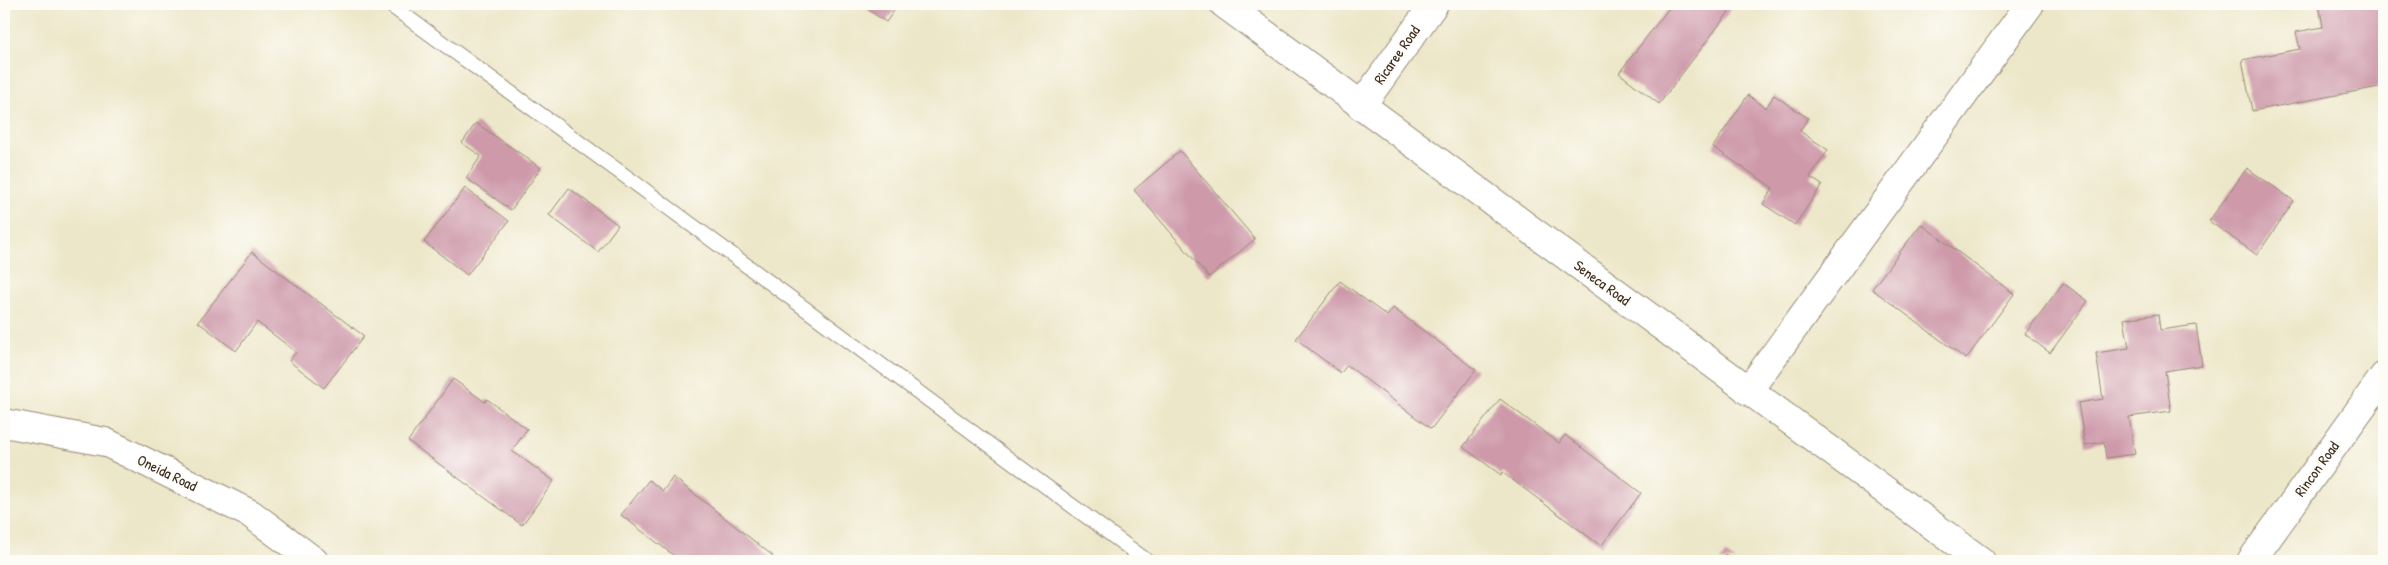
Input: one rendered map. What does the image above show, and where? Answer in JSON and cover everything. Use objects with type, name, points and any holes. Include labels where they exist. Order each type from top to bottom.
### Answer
[{"type":"street","name":"Seneca Road","points":[[1224,4],[1981,561]]},
{"type":"street","name":"Ricaree Road","points":[[1361,106],[1434,4]]},
{"type":"street","points":[[1748,390],[2030,4]]},
{"type":"street","name":"Rincon Road","points":[[2251,561],[2384,376]]},
{"type":"street","name":"Oneida Road","points":[[4,423],[105,442],[251,514],[314,561]]},
{"type":"lane","points":[[389,4],[651,194],[1146,561]]},
{"type":"building","points":[[860,4],[899,4],[886,22]]},
{"type":"building","points":[[1672,4],[1735,4],[1659,104],[1619,73]]},
{"type":"building","points":[[2319,4],[2384,4],[2384,86],[2252,111],[2242,60],[2300,49],[2296,32],[2323,27]]},
{"type":"building","points":[[1748,95],[1766,108],[1774,95],[1808,118],[1800,131],[1828,150],[1810,177],[1822,185],[1795,225],[1763,204],[1773,188],[1713,147]]},
{"type":"building","points":[[476,123],[541,168],[511,210],[466,178],[481,156],[462,143]]},
{"type":"building","points":[[1180,151],[1255,239],[1209,277],[1134,190]]},
{"type":"building","points":[[2247,168],[2294,201],[2257,255],[2209,221]]},
{"type":"building","points":[[465,188],[509,221],[467,275],[424,242]]},
{"type":"building","points":[[569,188],[618,225],[598,252],[549,215]]},
{"type":"building","points":[[1921,224],[2014,294],[1966,359],[1872,289]]},
{"type":"building","points":[[252,252],[364,336],[324,388],[289,361],[296,352],[257,322],[236,351],[198,322]]},
{"type":"building","points":[[1340,281],[1387,316],[1393,308],[1476,370],[1431,429],[1347,365],[1341,373],[1296,339]]},
{"type":"building","points":[[2063,283],[2088,301],[2050,353],[2025,334]]},
{"type":"building","points":[[2158,314],[2160,330],[2196,325],[2202,365],[2165,371],[2171,411],[2129,417],[2135,454],[2106,458],[2104,442],[2085,445],[2078,403],[2103,399],[2096,353],[2129,348],[2124,319]]},
{"type":"building","points":[[453,379],[485,402],[487,399],[527,429],[512,451],[554,481],[522,525],[408,441]]},
{"type":"building","points":[[1500,399],[1559,443],[1565,435],[1641,493],[1601,546],[1502,472],[1501,475],[1463,447]]},
{"type":"building","points":[[673,477],[773,556],[768,561],[681,561],[621,515],[649,480],[663,491]]},
{"type":"building","points":[[1725,554],[1735,561],[1720,561]]},
{"type":"building","points":[[2366,556],[2374,561],[2362,561]]}]
